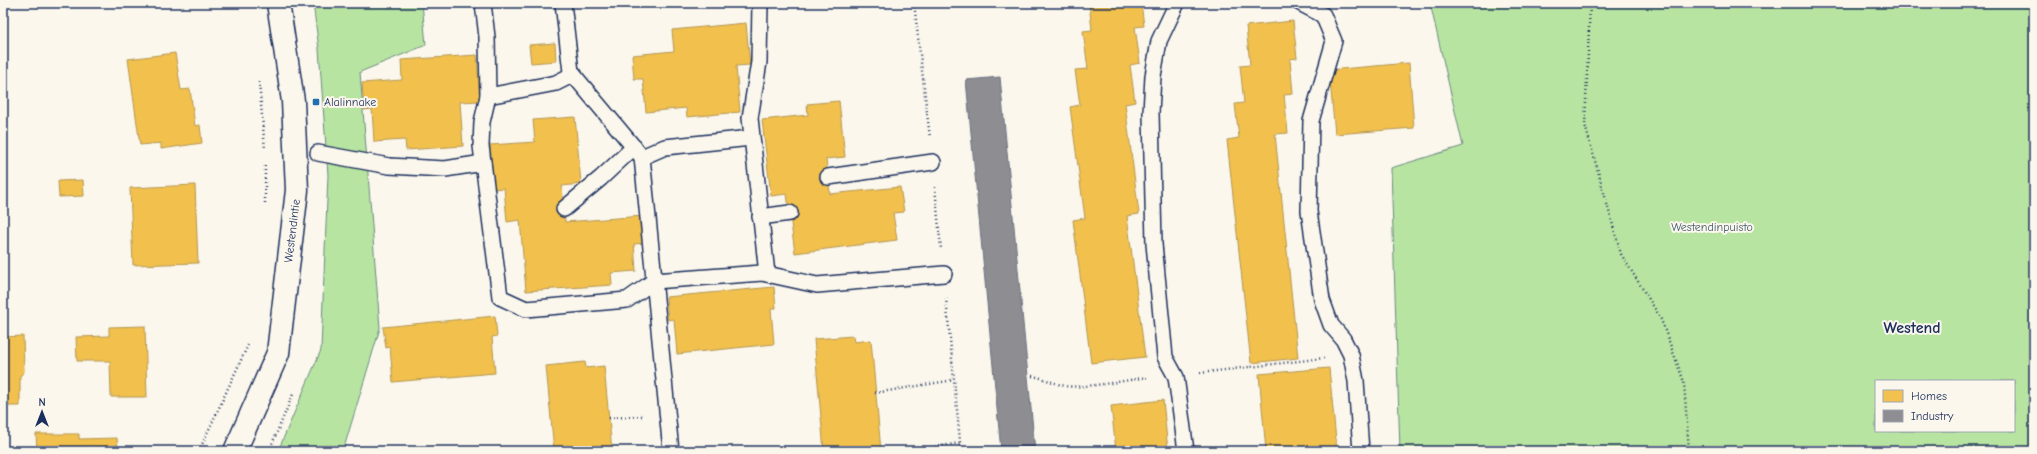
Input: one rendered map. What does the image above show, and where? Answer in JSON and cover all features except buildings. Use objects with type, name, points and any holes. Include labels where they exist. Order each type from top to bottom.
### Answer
[{"type":"main road","name":"Westendintie","points":[[235,451],[278,353],[297,190],[293,100],[278,3]]},
{"type":"lane","points":[[483,3],[487,37],[488,96],[482,122],[481,146],[500,297],[526,309],[627,300],[654,281],[767,274],[817,285],[944,274]]},
{"type":"lane","points":[[563,3],[571,72],[638,152],[654,281],[671,451]]},
{"type":"lane","points":[[760,3],[759,62],[750,118],[767,274]]},
{"type":"lane","points":[[1177,3],[1159,41],[1153,76],[1151,112],[1154,244],[1165,357],[1176,378],[1186,451]]},
{"type":"lane","points":[[1300,3],[1323,15],[1334,41],[1311,121],[1309,211],[1322,300],[1331,325],[1343,339],[1351,355],[1356,381],[1362,451]]},
{"type":"lane","points":[[488,96],[556,82],[574,74]]},
{"type":"lane","points":[[564,209],[601,178],[638,152],[665,147],[751,138]]},
{"type":"lane","points":[[318,153],[388,166],[445,169],[483,163]]},
{"type":"lane","points":[[828,177],[933,162]]},
{"type":"lane","points":[[760,217],[790,213]]},
{"type":"path","points":[[914,3],[933,162],[961,451]]},
{"type":"path","points":[[1590,3],[1585,124],[1621,254],[1660,317],[1684,382],[1689,451]]},
{"type":"path","points":[[259,77],[265,153]]},
{"type":"path","points":[[265,204],[266,161]]},
{"type":"path","points":[[199,451],[251,339]]},
{"type":"path","points":[[1214,371],[1326,357]]},
{"type":"path","points":[[1032,376],[1043,378],[1065,386],[1078,386],[1138,379]]},
{"type":"path","points":[[876,393],[954,380]]},
{"type":"path","points":[[609,418],[668,414]]},
{"type":"path","points":[[907,451],[960,443]]},
{"type":"green space","points":[[313,3],[422,3],[426,45],[360,72],[380,328],[343,451],[278,451],[321,350],[328,175],[319,49]]},
{"type":"green space","name":"Westendinpuisto","points":[[1430,3],[2034,3],[2034,451],[1400,451],[1391,168],[1463,146]]},
{"type":"place","name":"Alalinnake","points":[[316,102]]},
{"type":"district","name":"Westend","points":[[1912,328]]}]
